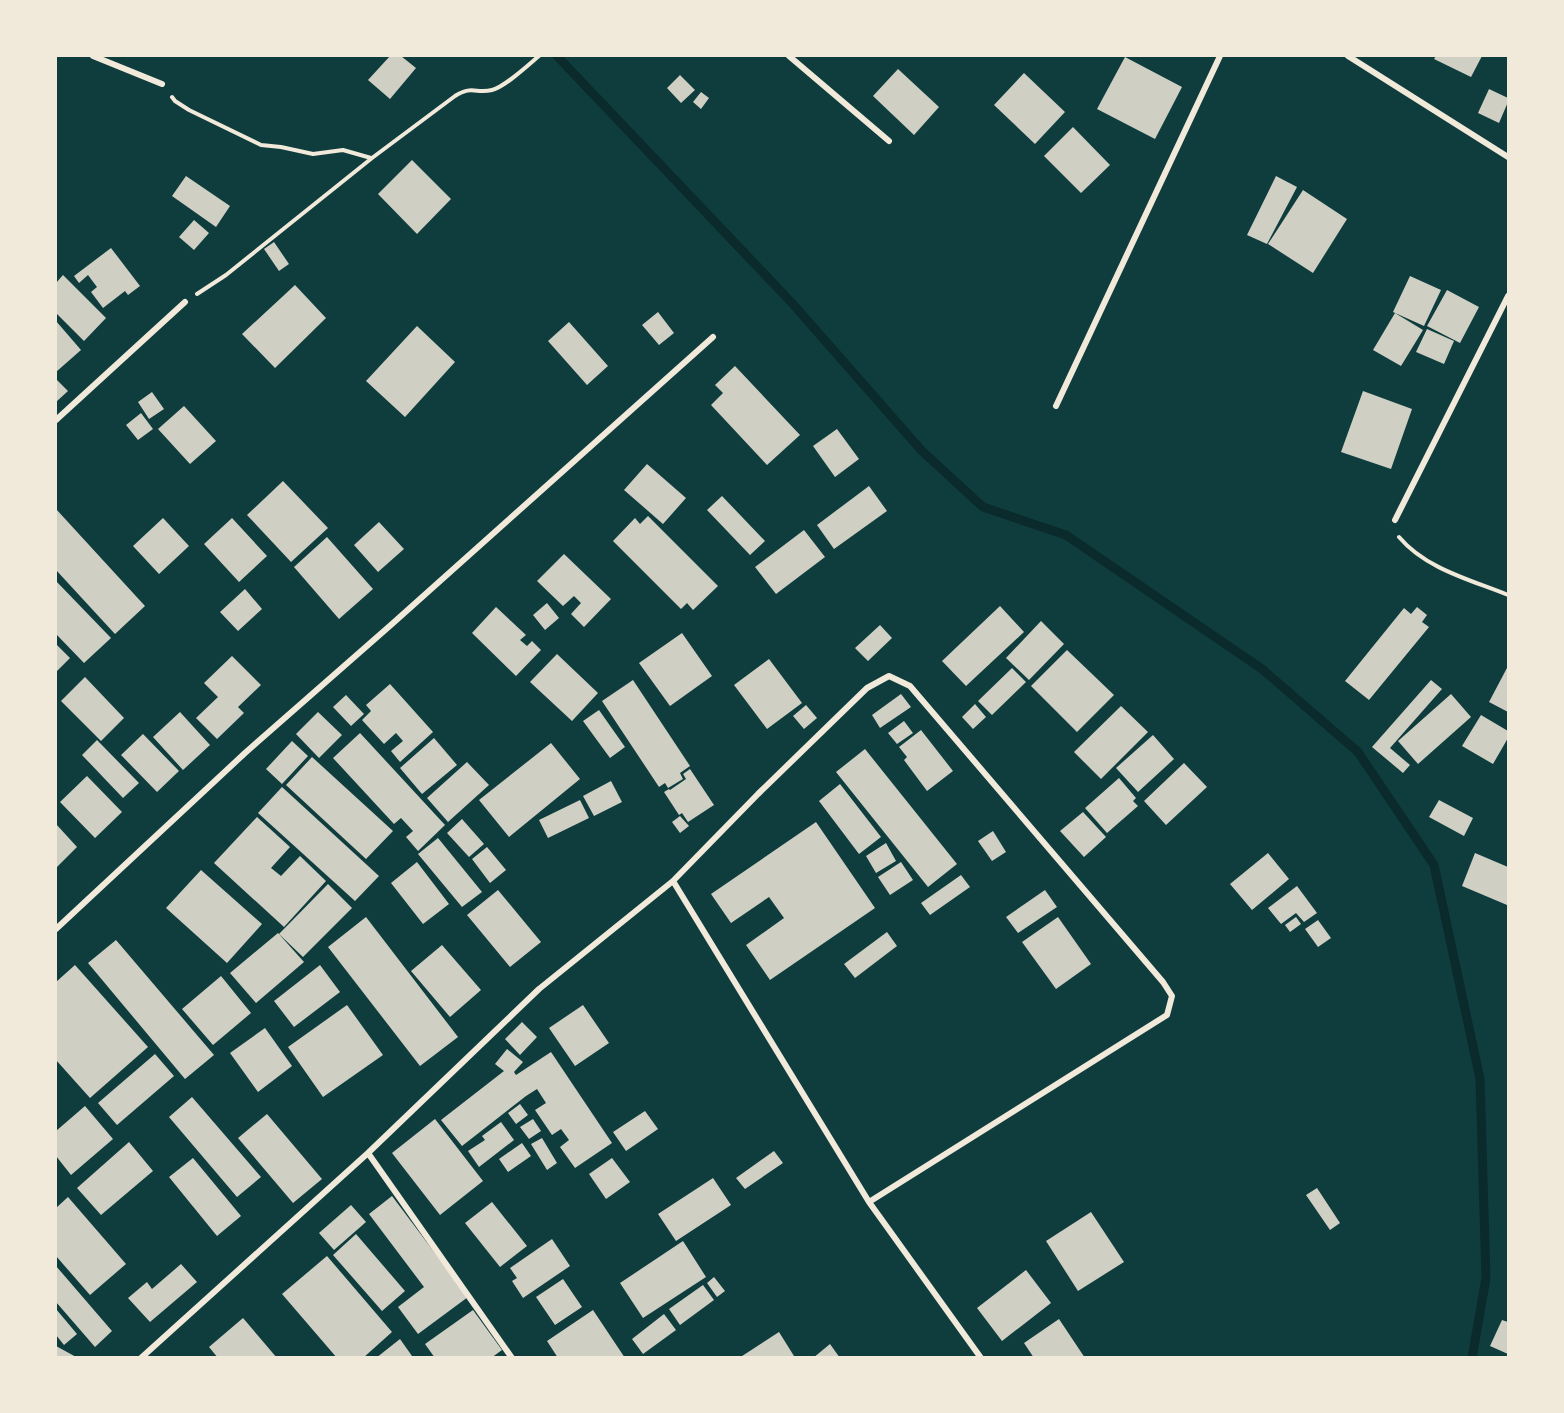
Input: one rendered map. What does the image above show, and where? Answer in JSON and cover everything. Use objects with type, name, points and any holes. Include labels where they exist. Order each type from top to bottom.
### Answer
[{"type":"street","points":[[93,56],[162,84]]},
{"type":"street","points":[[789,56],[890,141]]},
{"type":"street","points":[[1056,406],[1220,56]]},
{"type":"street","points":[[1348,56],[1509,157]]},
{"type":"street","points":[[1395,520],[1509,296]]},
{"type":"street","points":[[56,420],[185,302]]},
{"type":"street","points":[[56,929],[245,753],[713,337]]},
{"type":"street","points":[[141,1358],[368,1153],[539,988],[673,881],[867,688],[889,676],[910,686],[1163,982],[1172,996],[1167,1015],[869,1202]]},
{"type":"street","points":[[673,881],[869,1202],[981,1358]]},
{"type":"street","points":[[368,1153],[512,1358]]},
{"type":"path","points":[[185,302],[226,275],[372,158],[464,90],[494,90],[539,56]]},
{"type":"path","points":[[162,84],[175,101],[189,110],[261,145],[313,154],[343,150],[372,158]]},
{"type":"path","points":[[1395,520],[1396,533],[1409,548],[1431,563],[1509,595]]},
{"type":"building","points":[[390,56],[401,56],[416,68],[390,99],[368,80]]},
{"type":"building","points":[[1436,56],[1482,56],[1471,77],[1434,59]]},
{"type":"building","points":[[1125,57],[1182,87],[1155,139],[1097,109]]},
{"type":"building","points":[[898,69],[939,107],[914,135],[873,96]]},
{"type":"building","points":[[1024,73],[1065,112],[1035,144],[994,105]]},
{"type":"building","points":[[680,75],[695,90],[681,103],[667,88]]},
{"type":"building","points":[[1489,89],[1508,98],[1499,123],[1478,113]]},
{"type":"building","points":[[701,92],[709,98],[701,109],[693,102]]},
{"type":"building","points":[[1073,127],[1110,165],[1081,193],[1044,156]]},
{"type":"building","points":[[412,160],[451,199],[417,234],[378,194]]},
{"type":"building","points":[[186,176],[230,206],[216,227],[172,196]]},
{"type":"building","points":[[1276,176],[1297,187],[1267,244],[1247,235]]},
{"type":"building","points":[[1303,190],[1347,219],[1313,273],[1268,244]]},
{"type":"building","points":[[194,220],[209,233],[194,250],[179,237]]},
{"type":"building","points":[[274,242],[289,264],[279,271],[264,249]]},
{"type":"building","points":[[111,248],[140,286],[128,295],[125,291],[103,308],[91,292],[97,287],[88,275],[79,283],[74,276]]},
{"type":"building","points":[[63,275],[106,318],[84,341],[56,313],[56,283]]},
{"type":"building","points":[[1410,276],[1441,290],[1424,326],[1393,312]]},
{"type":"building","points":[[295,285],[326,318],[275,368],[242,334]]},
{"type":"building","points":[[1447,290],[1479,307],[1460,343],[1427,326]]},
{"type":"building","points":[[658,312],[674,333],[659,345],[642,325]]},
{"type":"building","points":[[1395,313],[1423,330],[1401,366],[1373,350]]},
{"type":"building","points":[[56,321],[81,350],[56,372]]},
{"type":"building","points":[[569,322],[608,366],[587,385],[548,341]]},
{"type":"building","points":[[417,326],[455,362],[405,417],[366,381]]},
{"type":"building","points":[[1427,329],[1454,341],[1444,364],[1416,352]]},
{"type":"building","points":[[735,366],[800,435],[767,465],[711,405],[723,393],[715,385]]},
{"type":"building","points":[[56,379],[68,391],[56,402]]},
{"type":"building","points":[[1363,391],[1412,409],[1391,469],[1341,452]]},
{"type":"building","points":[[152,392],[164,409],[149,419],[138,402]]},
{"type":"building","points":[[184,406],[216,441],[190,464],[158,429]]},
{"type":"building","points":[[141,413],[153,429],[138,440],[126,425]]},
{"type":"building","points":[[837,429],[859,459],[835,477],[813,446]]},
{"type":"building","points":[[647,464],[686,498],[663,524],[624,490]]},
{"type":"building","points":[[283,481],[328,528],[291,562],[247,515]]},
{"type":"building","points":[[869,486],[887,511],[834,549],[817,525]]},
{"type":"building","points":[[722,496],[765,541],[750,555],[707,510]]},
{"type":"building","points":[[56,509],[145,606],[115,634],[56,570]]},
{"type":"building","points":[[648,516],[718,586],[693,610],[687,603],[681,609],[613,541],[635,518],[640,524]]},
{"type":"building","points":[[163,518],[189,546],[159,574],[133,546]]},
{"type":"building","points":[[232,518],[267,556],[239,582],[204,544]]},
{"type":"building","points":[[379,522],[404,549],[378,572],[354,545]]},
{"type":"building","points":[[804,530],[825,557],[776,594],[755,567]]},
{"type":"building","points":[[327,537],[373,589],[339,619],[294,567]]},
{"type":"building","points":[[564,554],[611,599],[584,627],[571,614],[581,603],[574,596],[563,606],[537,581]]},
{"type":"building","points":[[56,581],[111,638],[84,663],[56,634]]},
{"type":"building","points":[[245,589],[262,609],[238,631],[220,612]]},
{"type":"building","points":[[547,603],[559,618],[545,630],[533,615]]},
{"type":"building","points":[[1000,606],[1024,632],[966,686],[942,661]]},
{"type":"building","points":[[496,607],[526,635],[520,640],[527,646],[532,641],[541,650],[516,676],[472,633]]},
{"type":"building","points":[[1417,607],[1427,615],[1422,622],[1429,627],[1369,700],[1345,681],[1404,608],[1411,614]]},
{"type":"building","points":[[1041,621],[1064,644],[1029,680],[1006,658]]},
{"type":"building","points":[[880,625],[892,638],[868,661],[855,648]]},
{"type":"building","points":[[682,633],[712,676],[670,706],[639,663]]},
{"type":"building","points":[[56,644],[70,658],[56,672]]},
{"type":"building","points":[[1067,650],[1114,695],[1077,732],[1031,686]]},
{"type":"building","points":[[557,654],[598,693],[572,721],[530,682]]},
{"type":"building","points":[[232,656],[261,685],[238,707],[244,713],[217,739],[196,718],[218,697],[204,683]]},
{"type":"building","points":[[769,659],[802,703],[767,729],[734,685]]},
{"type":"building","points":[[1508,666],[1508,712],[1489,702]]},
{"type":"building","points":[[1012,668],[1026,682],[992,715],[978,701]]},
{"type":"building","points":[[85,677],[124,718],[101,741],[61,701]]},
{"type":"building","points":[[633,680],[690,766],[680,773],[683,779],[668,788],[665,783],[659,787],[602,701]]},
{"type":"building","points":[[1431,680],[1442,689],[1390,748],[1410,765],[1403,773],[1372,747]]},
{"type":"building","points":[[390,684],[433,732],[400,762],[391,751],[403,741],[396,733],[384,744],[362,720],[371,711],[366,705]]},
{"type":"building","points":[[901,694],[911,707],[880,728],[872,715]]},
{"type":"building","points":[[1451,694],[1471,717],[1418,764],[1398,741]]},
{"type":"building","points":[[346,695],[364,714],[351,726],[333,707]]},
{"type":"building","points":[[975,704],[986,717],[973,729],[962,717]]},
{"type":"building","points":[[806,705],[817,718],[804,729],[793,716]]},
{"type":"building","points":[[1121,706],[1148,732],[1101,779],[1074,752]]},
{"type":"building","points":[[599,710],[625,747],[610,758],[583,721]]},
{"type":"building","points":[[180,712],[210,745],[183,770],[153,737]]},
{"type":"building","points":[[318,712],[342,735],[319,758],[296,734]]},
{"type":"building","points":[[1481,715],[1508,731],[1508,738],[1493,764],[1462,746]]},
{"type":"building","points":[[904,721],[913,733],[897,744],[888,733]]},
{"type":"building","points":[[921,730],[953,771],[927,791],[904,760],[907,757],[899,747]]},
{"type":"building","points":[[360,733],[445,825],[418,851],[406,837],[413,831],[401,818],[394,824],[333,758]]},
{"type":"building","points":[[143,734],[179,771],[157,792],[121,755]]},
{"type":"building","points":[[1153,735],[1174,759],[1138,792],[1116,768]]},
{"type":"building","points":[[434,738],[457,765],[422,794],[400,768]]},
{"type":"building","points":[[97,740],[139,783],[123,798],[82,755]]},
{"type":"building","points":[[292,741],[308,756],[282,784],[266,769]]},
{"type":"building","points":[[551,743],[580,779],[509,837],[479,800]]},
{"type":"building","points":[[865,749],[957,864],[928,887],[836,772]]},
{"type":"building","points":[[312,757],[393,831],[366,859],[286,785]]},
{"type":"building","points":[[467,762],[489,785],[448,822],[427,798]]},
{"type":"building","points":[[1184,763],[1207,787],[1166,825],[1144,801]]},
{"type":"building","points":[[690,769],[714,805],[688,822],[682,813],[679,815],[664,792],[686,779],[683,774]]},
{"type":"building","points":[[87,776],[122,812],[95,838],[60,802]]},
{"type":"building","points":[[1119,778],[1136,798],[1133,801],[1138,806],[1107,833],[1085,808]]},
{"type":"building","points":[[611,781],[622,802],[594,816],[583,796]]},
{"type":"building","points":[[840,784],[881,837],[859,854],[819,801]]},
{"type":"building","points":[[282,787],[379,876],[355,901],[258,813]]},
{"type":"building","points":[[580,800],[589,818],[548,838],[539,820]]},
{"type":"building","points":[[1439,800],[1473,818],[1464,836],[1429,817]]},
{"type":"building","points":[[1083,812],[1106,837],[1084,857],[1060,831]]},
{"type":"building","points":[[680,816],[689,826],[680,833],[672,822]]},
{"type":"building","points":[[257,817],[290,847],[271,868],[281,876],[300,856],[326,881],[284,927],[214,863]]},
{"type":"building","points":[[462,819],[484,844],[469,857],[447,833]]},
{"type":"building","points":[[816,822],[875,908],[770,980],[746,945],[784,918],[769,897],[731,923],[711,894]]},
{"type":"building","points":[[56,824],[77,847],[56,868]]},
{"type":"building","points":[[993,831],[1006,852],[992,861],[978,841]]},
{"type":"building","points":[[438,838],[482,892],[462,907],[418,854]]},
{"type":"building","points":[[886,843],[896,861],[876,873],[866,856]]},
{"type":"building","points":[[487,847],[506,870],[490,883],[472,859]]},
{"type":"building","points":[[1268,853],[1289,879],[1252,910],[1230,884]]},
{"type":"building","points":[[1475,853],[1508,867],[1507,905],[1462,886]]},
{"type":"building","points":[[417,862],[449,904],[423,924],[391,883]]},
{"type":"building","points":[[901,862],[913,880],[890,895],[878,877]]},
{"type":"building","points":[[201,870],[262,924],[227,963],[166,908]]},
{"type":"building","points":[[961,875],[970,887],[930,915],[921,903]]},
{"type":"building","points":[[328,884],[352,908],[303,957],[279,934]]},
{"type":"building","points":[[1297,886],[1317,913],[1304,922],[1296,913],[1281,924],[1268,908]]},
{"type":"building","points":[[498,890],[541,942],[510,967],[467,915]]},
{"type":"building","points":[[1045,890],[1057,907],[1018,933],[1006,917]]},
{"type":"building","points":[[366,917],[458,1037],[420,1066],[328,947]]},
{"type":"building","points":[[1058,917],[1091,964],[1056,989],[1022,942]]},
{"type":"building","points":[[1296,917],[1301,924],[1290,932],[1285,925]]},
{"type":"building","points":[[1318,920],[1331,938],[1318,947],[1305,929]]},
{"type":"building","points":[[887,932],[897,946],[855,978],[844,964]]},
{"type":"building","points":[[278,933],[304,962],[256,1003],[230,973]]},
{"type":"building","points":[[116,940],[214,1055],[185,1079],[88,963]]},
{"type":"building","points":[[442,945],[481,990],[450,1017],[411,971]]},
{"type":"building","points":[[75,965],[148,1047],[90,1098],[56,1060],[56,982]]},
{"type":"building","points":[[320,965],[340,992],[294,1027],[274,1001]]},
{"type":"building","points":[[221,976],[251,1013],[213,1045],[182,1009]]},
{"type":"building","points":[[347,1005],[383,1055],[323,1097],[288,1047]]},
{"type":"building","points":[[583,1005],[609,1043],[575,1066],[549,1028]]},
{"type":"building","points":[[522,1022],[537,1037],[520,1055],[505,1039]]},
{"type":"building","points":[[265,1028],[292,1066],[258,1092],[230,1053]]},
{"type":"building","points":[[507,1049],[523,1062],[514,1072],[516,1075],[551,1052],[612,1143],[575,1168],[560,1147],[569,1140],[561,1129],[552,1135],[535,1110],[546,1103],[537,1089],[462,1146],[441,1120],[504,1071],[495,1064]]},
{"type":"building","points":[[155,1054],[174,1076],[117,1125],[98,1103]]},
{"type":"building","points":[[192,1097],[261,1177],[237,1197],[169,1117]]},
{"type":"building","points":[[520,1104],[528,1115],[516,1124],[508,1113]]},
{"type":"building","points":[[85,1106],[113,1139],[71,1175],[56,1156],[56,1131]]},
{"type":"building","points":[[645,1111],[658,1129],[626,1151],[613,1132]]},
{"type":"building","points":[[267,1114],[322,1179],[293,1203],[238,1138]]},
{"type":"building","points":[[435,1119],[483,1181],[440,1215],[392,1153]]},
{"type":"building","points":[[533,1119],[541,1131],[529,1139],[520,1127]]},
{"type":"building","points":[[501,1122],[514,1140],[479,1167],[468,1151],[485,1140],[482,1136]]},
{"type":"building","points":[[542,1138],[557,1163],[547,1170],[531,1144]]},
{"type":"building","points":[[129,1142],[153,1171],[101,1215],[77,1188]]},
{"type":"building","points":[[522,1143],[531,1156],[508,1172],[499,1159]]},
{"type":"building","points":[[774,1151],[783,1163],[745,1189],[736,1178]]},
{"type":"building","points":[[193,1158],[241,1216],[217,1236],[169,1177]]},
{"type":"building","points":[[612,1158],[630,1182],[606,1199],[589,1174]]},
{"type":"building","points":[[713,1178],[731,1205],[676,1241],[658,1214]]},
{"type":"building","points":[[1317,1188],[1340,1223],[1330,1230],[1306,1195]]},
{"type":"building","points":[[392,1196],[468,1297],[418,1334],[398,1307],[424,1287],[369,1214]]},
{"type":"building","points":[[68,1197],[126,1264],[90,1295],[56,1256],[56,1208]]},
{"type":"building","points":[[492,1202],[527,1246],[500,1267],[465,1223]]},
{"type":"building","points":[[351,1205],[366,1222],[334,1250],[319,1233]]},
{"type":"building","points":[[1091,1212],[1124,1262],[1078,1291],[1046,1241]]},
{"type":"building","points":[[356,1234],[405,1291],[382,1311],[333,1255]]},
{"type":"building","points":[[552,1239],[570,1266],[523,1298],[512,1281],[517,1278],[510,1268]]},
{"type":"building","points":[[683,1241],[706,1277],[643,1318],[620,1283]]},
{"type":"building","points":[[327,1256],[392,1332],[363,1358],[337,1358],[282,1294]]},
{"type":"building","points":[[181,1264],[197,1282],[150,1322],[128,1298],[147,1282],[152,1289]]},
{"type":"building","points":[[56,1266],[112,1331],[95,1347],[56,1302]]},
{"type":"building","points":[[1026,1270],[1051,1303],[1002,1341],[977,1308]]},
{"type":"building","points":[[714,1277],[725,1291],[717,1297],[707,1283]]},
{"type":"building","points":[[563,1279],[582,1307],[555,1325],[536,1297]]},
{"type":"building","points":[[703,1285],[714,1300],[680,1325],[669,1309]]},
{"type":"building","points":[[56,1309],[77,1334],[64,1345],[56,1335]]},
{"type":"building","points":[[473,1310],[502,1350],[491,1358],[435,1358],[425,1344]]},
{"type":"building","points":[[593,1310],[625,1358],[558,1358],[547,1341]]},
{"type":"building","points":[[664,1314],[676,1330],[643,1354],[632,1339]]},
{"type":"building","points":[[243,1318],[277,1358],[218,1358],[209,1347]]},
{"type":"building","points":[[1059,1319],[1085,1358],[1034,1358],[1024,1343]]},
{"type":"building","points":[[1502,1320],[1508,1322],[1508,1354],[1490,1346]]},
{"type":"building","points":[[779,1332],[794,1356],[792,1358],[739,1358]]},
{"type":"building","points":[[400,1339],[412,1356],[411,1358],[376,1358]]},
{"type":"building","points":[[830,1344],[840,1358],[813,1358]]},
{"type":"building","points":[[56,1346],[78,1358],[56,1358]]},
{"type":"waterway","points":[[557,56],[792,303],[922,451],[983,507],[1066,535],[1262,669],[1358,752],[1434,865],[1480,1079],[1486,1278],[1472,1358]]}]
